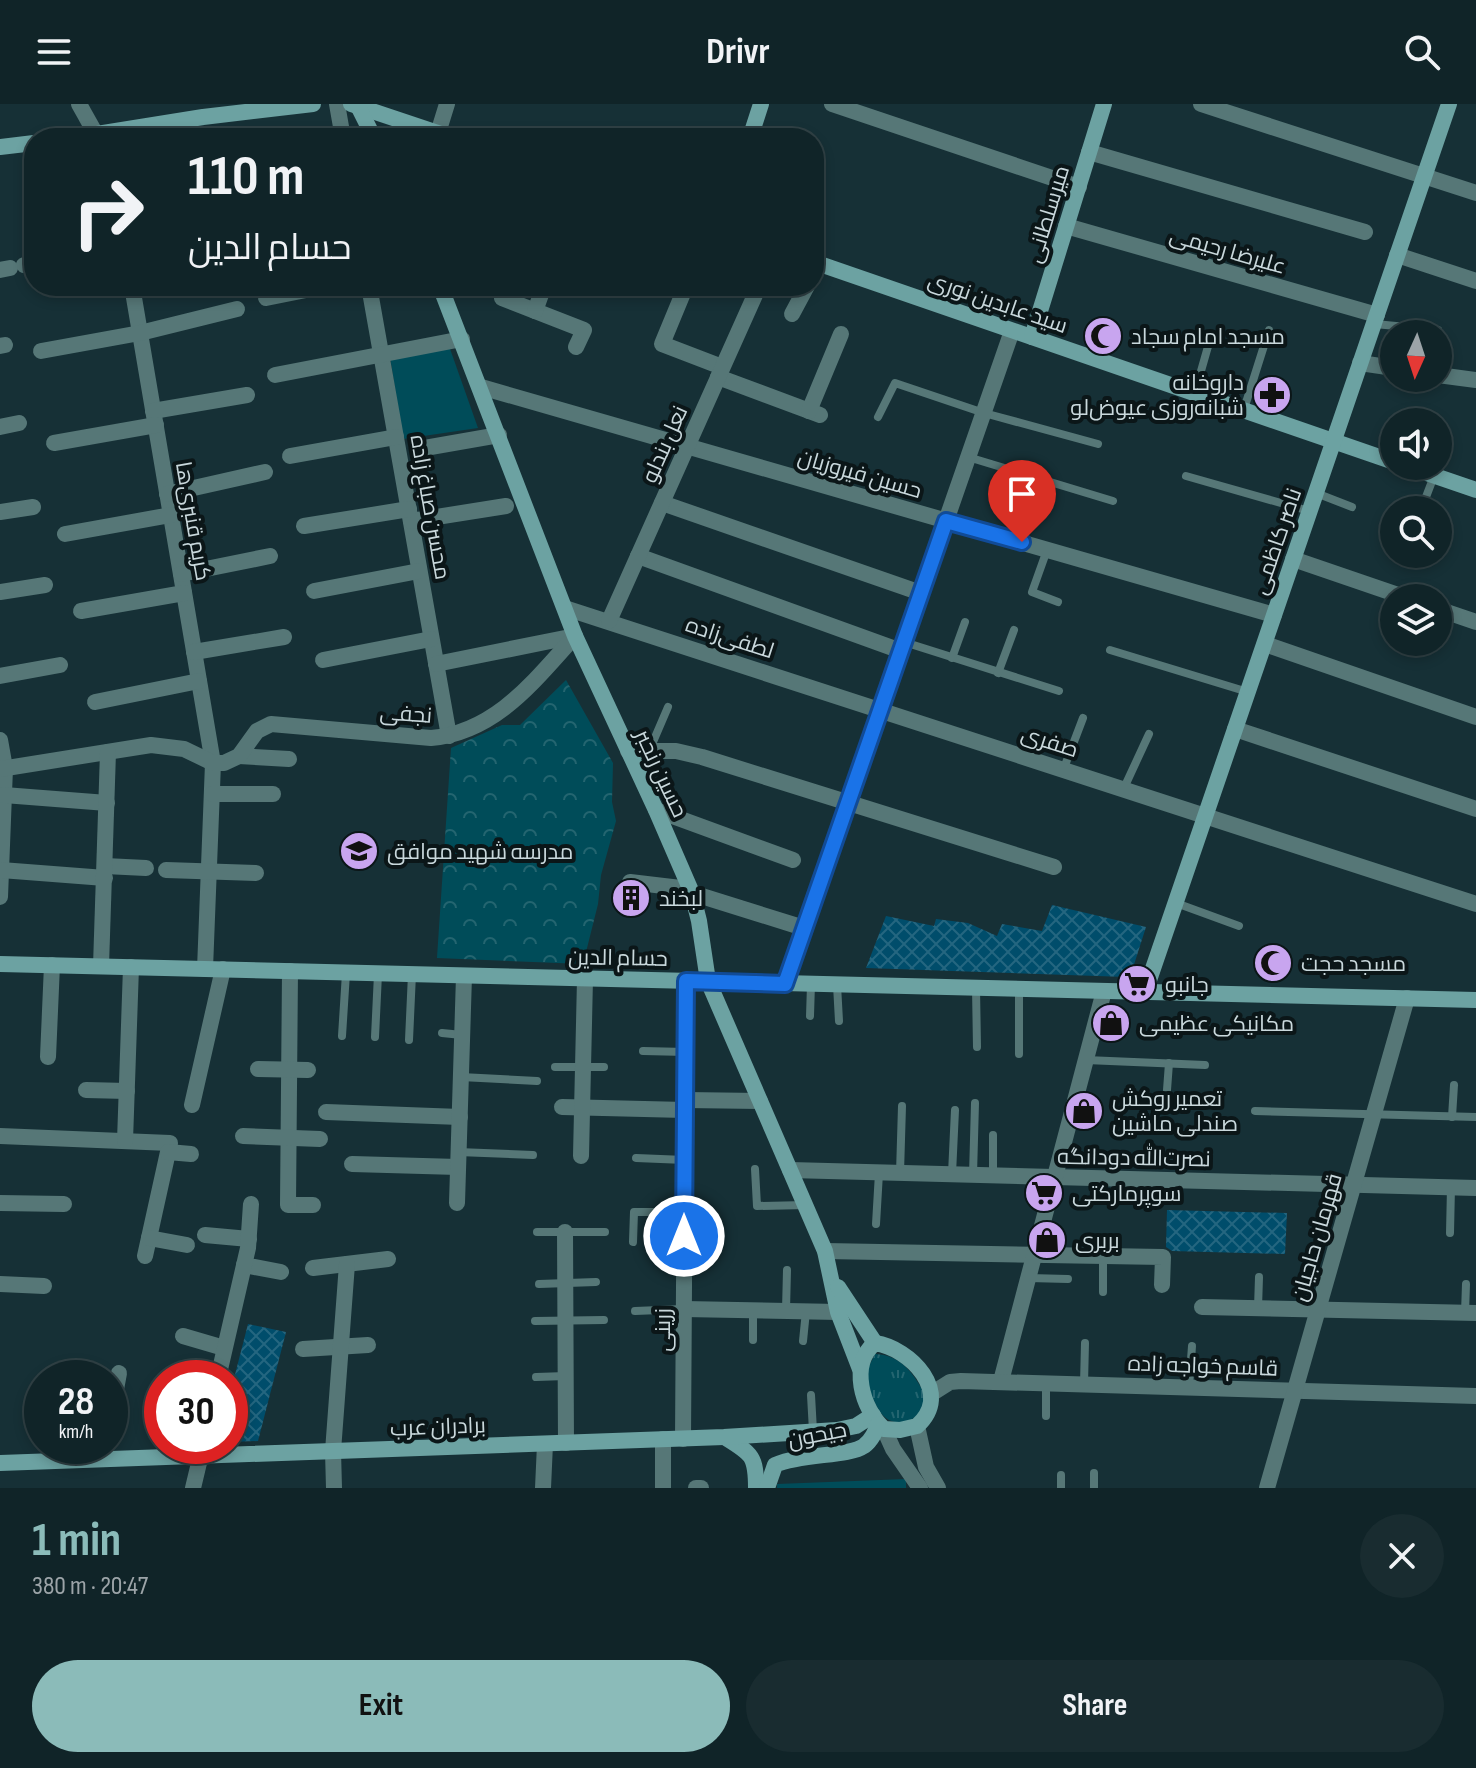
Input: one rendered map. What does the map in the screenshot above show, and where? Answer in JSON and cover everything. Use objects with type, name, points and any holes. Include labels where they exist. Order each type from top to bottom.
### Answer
[{"type":"main road","points":[[130,128],[200,111],[313,104]]},
{"type":"main road","points":[[355,104],[425,128]]},
{"type":"main road","points":[[355,104],[368,128]]},
{"type":"main road","points":[[753,128],[761,104]]},
{"type":"main road","name":"میرسلطانی","points":[[1032,337],[1104,104]]},
{"type":"main road","name":"ناصر کاظمی","points":[[1145,992],[1449,104]]},
{"type":"main road","points":[[2,143],[24,143]]},
{"type":"main road","name":"سید عابدین نوری","points":[[824,269],[1380,457]]},
{"type":"main road","name":"حسین رنجبر","points":[[444,296],[575,636],[690,891],[699,921],[708,981],[825,1251],[834,1281],[838,1312],[860,1369]]},
{"type":"main road","points":[[1446,480],[1476,490]]},
{"type":"main road","name":"حسام الدین","points":[[0,964],[1476,1000]]},
{"type":"main road","name":"حسین رنجبر","points":[[834,1281],[875,1343]]},
{"type":"main road","points":[[875,1343],[896,1348],[910,1357],[928,1380],[931,1394],[926,1416],[917,1426],[900,1430],[879,1423],[862,1388],[860,1369],[866,1351],[875,1343]]},
{"type":"main road","name":"برادران عرب","points":[[248,1451],[683,1439],[813,1432],[879,1423]]},
{"type":"main road","name":"جیحون","points":[[767,1488],[775,1465],[806,1455],[858,1449],[871,1439],[879,1423]]},
{"type":"main road","points":[[724,1437],[753,1457],[756,1488]]},
{"type":"main road","name":"برادران عرب","points":[[0,1463],[24,1461]]},
{"type":"street","points":[[79,104],[92,128]]},
{"type":"street","points":[[337,104],[341,128]]},
{"type":"street","points":[[446,128],[447,104]]},
{"type":"street","points":[[832,104],[1079,187]]},
{"type":"street","points":[[1201,104],[1476,193]]},
{"type":"street","points":[[1089,152],[1365,232]]},
{"type":"street","name":"علیرضا رحیمی","points":[[1066,226],[1375,319]]},
{"type":"street","points":[[1397,255],[1476,281]]},
{"type":"street","name":"کریم قنبری‌ها","points":[[134,296],[213,763],[205,969]]},
{"type":"street","points":[[266,298],[276,296]]},
{"type":"street","name":"محسن صباغ زاده","points":[[371,296],[449,736]]},
{"type":"street","points":[[535,311],[540,296]]},
{"type":"street","points":[[682,296],[662,344],[814,413],[841,334]]},
{"type":"street","name":"نعل بندلو","points":[[609,621],[754,296]]},
{"type":"street","points":[[792,314],[802,296]]},
{"type":"street","points":[[502,298],[584,330],[576,347]]},
{"type":"street","points":[[41,351],[140,333],[237,309]]},
{"type":"street","points":[[785,984],[1012,331]]},
{"type":"street","points":[[275,375],[462,339]]},
{"type":"street","points":[[1360,363],[1380,366]]},
{"type":"street","points":[[1452,377],[1476,380]]},
{"type":"street","name":"حسین فیروزیان","points":[[481,387],[1274,615]]},
{"type":"street","points":[[54,443],[247,395]]},
{"type":"street","points":[[0,427],[19,423]]},
{"type":"street","points":[[419,449],[499,435]]},
{"type":"street","points":[[290,456],[396,437]]},
{"type":"street","points":[[167,494],[265,472]]},
{"type":"street","points":[[662,503],[921,593]]},
{"type":"street","points":[[304,526],[506,506]]},
{"type":"street","points":[[0,512],[33,507]]},
{"type":"street","points":[[65,534],[171,515]]},
{"type":"street","points":[[181,574],[270,556]]},
{"type":"street","points":[[638,556],[902,647]]},
{"type":"street","points":[[1293,559],[1380,589]]},
{"type":"street","points":[[314,591],[419,571]]},
{"type":"street","points":[[0,592],[45,585]]},
{"type":"street","points":[[81,611],[184,593]]},
{"type":"street","name":"لطفی‌زاده","points":[[565,608],[880,709]]},
{"type":"street","points":[[1452,614],[1476,622]]},
{"type":"street","points":[[436,664],[575,636]]},
{"type":"street","name":"نجفی","points":[[239,756],[257,731],[271,724],[431,738],[449,736],[474,727],[514,702],[575,636]]},
{"type":"street","points":[[194,652],[284,637]]},
{"type":"street","points":[[323,660],[431,639]]},
{"type":"street","points":[[1265,644],[1476,717]]},
{"type":"street","points":[[0,676],[60,665]]},
{"type":"street","points":[[95,702],[199,681]]},
{"type":"street","name":"صفری","points":[[880,709],[1476,904]]},
{"type":"street","points":[[1235,729],[1476,809]]},
{"type":"street","points":[[0,740],[4,795],[0,897]]},
{"type":"street","points":[[2,768],[135,747],[168,746],[195,753],[213,763],[224,763],[239,756],[289,759]]},
{"type":"street","points":[[628,751],[676,751],[702,757],[1054,867]]},
{"type":"street","points":[[101,966],[108,752]]},
{"type":"street","points":[[212,794],[273,794]]},
{"type":"street","points":[[4,795],[107,803]]},
{"type":"street","points":[[656,810],[793,860]]},
{"type":"street","points":[[1,862],[105,872],[146,868]]},
{"type":"street","points":[[166,870],[256,873]]},
{"type":"street","points":[[630,882],[690,891],[804,928]]},
{"type":"street","points":[[48,1057],[52,965]]},
{"type":"street","points":[[125,1141],[131,967]]},
{"type":"street","points":[[192,1105],[223,969]]},
{"type":"street","points":[[290,971],[288,1205],[313,1205]]},
{"type":"street","points":[[457,1203],[464,976]]},
{"type":"street","points":[[581,1156],[585,979]]},
{"type":"street","name":"زرینی","points":[[683,1439],[686,981]]},
{"type":"street","points":[[1001,1381],[1104,991]]},
{"type":"street","name":"قهرمان حاجیان","points":[[1267,1488],[1407,998]]},
{"type":"street","points":[[258,1069],[308,1070]]},
{"type":"street","points":[[86,1090],[127,1091]]},
{"type":"street","points":[[562,1107],[760,1101]]},
{"type":"street","points":[[326,1112],[460,1117]]},
{"type":"street","points":[[0,1136],[125,1141],[169,1147],[191,1154]]},
{"type":"street","points":[[243,1136],[320,1139]]},
{"type":"street","points":[[145,1256],[169,1147]]},
{"type":"street","points":[[352,1164],[458,1160]]},
{"type":"street","name":"نصرت‌الله دودانگه","points":[[790,1170],[1476,1188]]},
{"type":"street","points":[[0,1203],[64,1204]]},
{"type":"street","points":[[222,1360],[249,1239],[251,1204]]},
{"type":"street","points":[[565,1232],[566,1443]]},
{"type":"street","points":[[205,1235],[249,1239]]},
{"type":"street","points":[[149,1238],[187,1245]]},
{"type":"street","points":[[825,1251],[1163,1257],[1162,1285]]},
{"type":"street","points":[[313,1268],[388,1259]]},
{"type":"street","points":[[334,1488],[333,1451],[347,1264]]},
{"type":"street","points":[[244,1265],[281,1272]]},
{"type":"street","points":[[0,1284],[44,1286]]},
{"type":"street","points":[[1202,1307],[1470,1313]]},
{"type":"street","points":[[684,1309],[838,1312]]},
{"type":"street","points":[[183,1336],[224,1348]]},
{"type":"street","points":[[303,1349],[368,1345]]},
{"type":"street","name":"قاسم خواجه زاده","points":[[931,1394],[950,1382],[1001,1381],[1476,1396]]},
{"type":"street","points":[[879,1423],[920,1488]]},
{"type":"street","points":[[917,1426],[926,1467],[938,1488]]},
{"type":"street","points":[[663,1439],[663,1488]]},
{"type":"street","points":[[543,1488],[545,1444]]},
{"type":"street","points":[[193,1488],[199,1464]]},
{"type":"lane","points":[[1375,319],[1381,320]]},
{"type":"lane","points":[[1244,410],[1269,330]]},
{"type":"lane","points":[[1195,393],[1211,336]]},
{"type":"lane","points":[[878,417],[895,383],[984,413],[1098,444]]},
{"type":"lane","points":[[968,457],[1113,501]]},
{"type":"lane","points":[[1186,476],[1309,511]]},
{"type":"lane","points":[[1316,493],[1352,507]]},
{"type":"lane","points":[[1047,550],[1032,592],[1058,602]]},
{"type":"lane","points":[[952,658],[965,622]]},
{"type":"lane","points":[[998,673],[1014,630]]},
{"type":"lane","points":[[902,647],[952,658],[1059,691]]},
{"type":"lane","points":[[1110,650],[1248,692]]},
{"type":"lane","points":[[650,749],[668,707]]},
{"type":"lane","points":[[1064,768],[1083,718]]},
{"type":"lane","points":[[1124,788],[1149,734]]},
{"type":"lane","points":[[1176,903],[1239,926]]},
{"type":"lane","points":[[342,1036],[346,973]]},
{"type":"lane","points":[[375,1037],[378,973]]},
{"type":"lane","points":[[409,1040],[412,974]]},
{"type":"lane","points":[[810,1016],[811,984]]},
{"type":"lane","points":[[837,985],[839,1021]]},
{"type":"lane","points":[[976,988],[977,1047]]},
{"type":"lane","points":[[1019,990],[1019,1054]]},
{"type":"lane","points":[[442,1033],[462,1035]]},
{"type":"lane","points":[[643,1051],[686,1052]]},
{"type":"lane","points":[[1086,1060],[1205,1065]]},
{"type":"lane","points":[[1167,1090],[1169,1063]]},
{"type":"lane","points":[[555,1067],[604,1067]]},
{"type":"lane","points":[[461,1077],[537,1081]]},
{"type":"lane","points":[[1452,1117],[1454,1085]]},
{"type":"lane","points":[[973,1175],[975,1103]]},
{"type":"lane","points":[[900,1173],[902,1106]]},
{"type":"lane","points":[[952,1174],[955,1110]]},
{"type":"lane","points":[[1255,1111],[1476,1117]]},
{"type":"lane","points":[[993,1135],[993,1175]]},
{"type":"lane","points":[[458,1160],[533,1155]]},
{"type":"lane","points":[[636,1158],[685,1160]]},
{"type":"lane","points":[[755,1169],[757,1206],[806,1205]]},
{"type":"lane","points":[[876,1224],[879,1172]]},
{"type":"lane","points":[[1450,1233],[1451,1187]]},
{"type":"lane","points":[[633,1242],[634,1212],[685,1212]]},
{"type":"lane","points":[[537,1232],[605,1232]]},
{"type":"lane","points":[[1103,1256],[1103,1292]]},
{"type":"lane","points":[[786,1311],[787,1270]]},
{"type":"lane","points":[[1258,1309],[1259,1277]]},
{"type":"lane","points":[[1028,1278],[1068,1279]]},
{"type":"lane","points":[[539,1284],[596,1282]]},
{"type":"lane","points":[[1466,1284],[1470,1313]]},
{"type":"lane","points":[[635,1311],[684,1309]]},
{"type":"lane","points":[[753,1310],[753,1340]]},
{"type":"lane","points":[[803,1341],[806,1311]]},
{"type":"lane","points":[[535,1321],[604,1320]]},
{"type":"lane","points":[[1084,1384],[1085,1343]]},
{"type":"lane","points":[[1189,1387],[1192,1346]]},
{"type":"lane","points":[[536,1377],[566,1376]]},
{"type":"lane","points":[[1046,1383],[1046,1416]]},
{"type":"lane","points":[[811,1395],[813,1432]]},
{"type":"lane","points":[[1094,1473],[1094,1488]]},
{"type":"lane","points":[[1061,1475],[1061,1488]]},
{"type":"green space","points":[[449,346],[478,428],[403,439],[390,357]]},
{"type":"green space","points":[[566,680],[613,763],[612,802],[616,821],[601,875],[598,904],[583,964],[437,958],[451,748],[502,725],[520,725]]},
{"type":"green space","points":[[875,1354],[901,1363],[918,1382],[927,1398],[918,1416],[896,1422],[881,1413],[865,1374]]},
{"type":"green space","points":[[906,1479],[906,1488],[777,1488],[777,1484]]},
{"type":"building","points":[[1052,905],[1146,927],[1131,974],[1126,977],[866,968],[886,916],[934,926],[936,919],[968,923],[997,936],[1002,924],[1042,931]]},
{"type":"building","points":[[1167,1210],[1287,1213],[1285,1254],[1172,1251],[1166,1247]]},
{"type":"building","points":[[248,1324],[286,1332],[258,1441],[248,1441],[248,1360],[239,1360]]},
{"type":"place","name":"مسجد امام سجاد","points":[[1103,336]]},
{"type":"place","name":"داروخانه شبانه‌روزی عیوض‌لو","points":[[1272,395]]},
{"type":"place","name":"مدرسه شهید موافق","points":[[359,851]]},
{"type":"place","name":"لبخند","points":[[631,898]]},
{"type":"place","name":"مسجد حجت","points":[[1273,963]]},
{"type":"place","name":"جانبو","points":[[1137,984]]},
{"type":"place","name":"مکانیکی عظیمی","points":[[1111,1023]]},
{"type":"place","name":"تعمیر روکش صندلی ماشین","points":[[1084,1111]]},
{"type":"place","name":"سوپرمارکتی","points":[[1044,1193]]},
{"type":"place","name":"بربری","points":[[1047,1240]]},
{"type":"route","points":[[684,1236],[686,981],[785,984],[946,521],[1022,542]]}]
